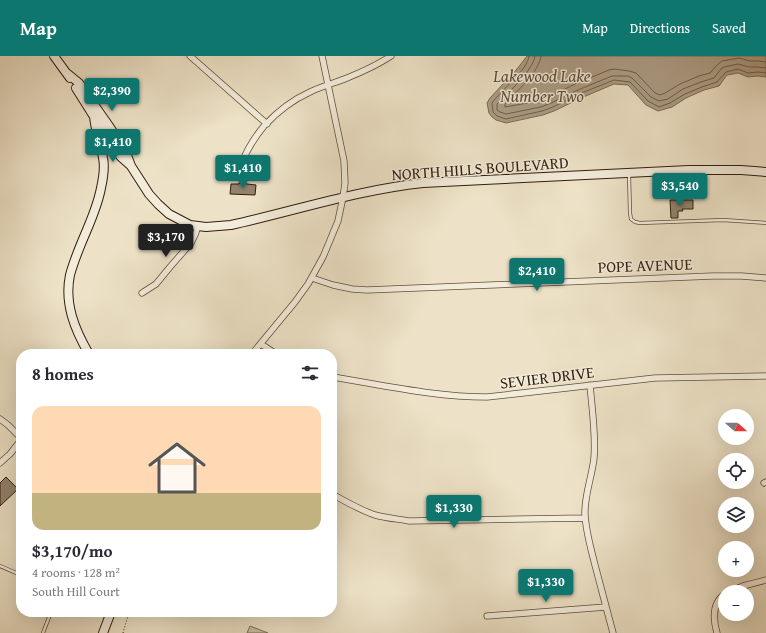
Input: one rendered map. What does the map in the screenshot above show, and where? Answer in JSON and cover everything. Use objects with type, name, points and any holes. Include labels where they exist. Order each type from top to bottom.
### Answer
[{"type":"street","name":"NORTH HILLS BOULEVARD","points":[[54,56],[68,74],[112,145],[121,157],[131,166]]},
{"type":"street","points":[[190,56],[266,124]]},
{"type":"street","points":[[256,349],[295,302],[312,278],[328,246],[338,221],[345,183],[344,160],[322,56]]},
{"type":"street","points":[[242,163],[250,145],[266,124],[278,112],[293,101],[309,92],[365,70],[391,56]]},
{"type":"street","name":"NORTH HILLS BOULEVARD","points":[[68,74],[78,83],[109,126],[125,150],[131,166],[149,194],[169,214],[190,225],[231,225],[343,197],[381,189],[423,183],[714,170],[766,172]]},
{"type":"street","points":[[86,349],[74,324],[69,302],[69,290],[70,276],[76,255],[96,206],[101,187],[103,159],[95,129],[94,116]]},
{"type":"street","points":[[103,159],[112,145]]},
{"type":"street","points":[[142,293],[156,284],[191,243],[198,226]]},
{"type":"street","name":"POPE AVENUE","points":[[312,278],[333,285],[367,290],[713,276],[766,278]]},
{"type":"street","points":[[261,344],[268,349]]},
{"type":"street","name":"SEVIER DRIVE","points":[[337,378],[429,393],[466,397],[487,397],[655,378],[766,376]]},
{"type":"street","points":[[590,385],[594,425],[594,458],[586,504],[586,529],[613,633]]},
{"type":"street","points":[[0,420],[8,425],[16,434]]},
{"type":"street","points":[[0,463],[16,446]]},
{"type":"street","points":[[337,497],[363,511],[391,519],[409,521],[585,518]]},
{"type":"street","points":[[747,585],[766,580]]},
{"type":"street","points":[[718,601],[714,620],[718,633]]},
{"type":"street","points":[[488,616],[606,607]]},
{"type":"street","points":[[103,633],[109,617]]},
{"type":"lane","points":[[629,173],[630,214],[632,219],[636,222],[650,223],[723,220],[766,223]]},
{"type":"lane","points":[[0,566],[16,573]]},
{"type":"lane","points":[[43,633],[49,617]]},
{"type":"path","points":[[123,633],[128,617]]},
{"type":"shaded area","points":[[250,626],[268,633],[247,633]]},
{"type":"water","name":"Lakewood Lake Number Two","points":[[527,56],[766,56],[766,77],[748,77],[738,73],[727,75],[719,86],[704,90],[686,98],[672,107],[658,111],[646,105],[628,85],[614,84],[543,115],[506,123],[496,120],[489,113],[487,103]]},
{"type":"building","points":[[239,183],[256,185],[255,195],[230,194],[231,184]]},
{"type":"building","points":[[670,200],[693,200],[693,209],[682,209],[683,211],[678,211],[678,218],[671,218]]},
{"type":"building","points":[[6,477],[16,487],[16,491],[0,506],[0,483]]}]
